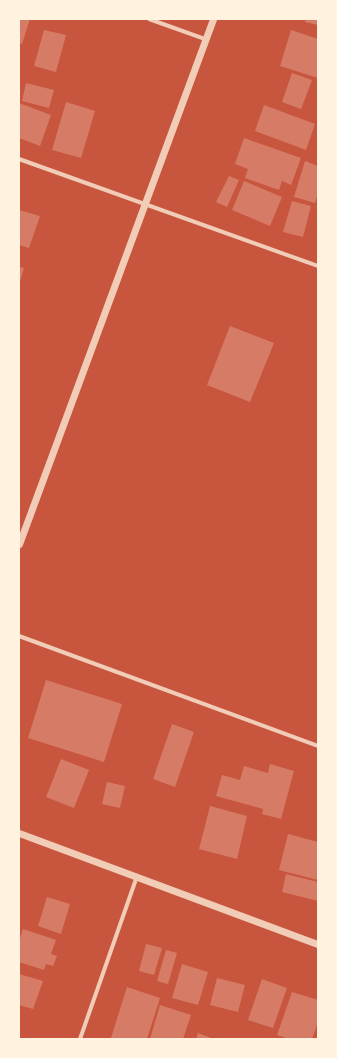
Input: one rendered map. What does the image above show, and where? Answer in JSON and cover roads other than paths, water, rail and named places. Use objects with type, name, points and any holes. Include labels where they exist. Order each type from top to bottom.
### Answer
[{"type":"street","points":[[149,19],[205,39]]},
{"type":"street","points":[[19,544],[213,19]]},
{"type":"street","points":[[19,159],[318,266]]},
{"type":"street","points":[[19,636],[318,746]]},
{"type":"street","points":[[19,833],[318,944]]},
{"type":"street","points":[[80,1039],[137,876]]}]
